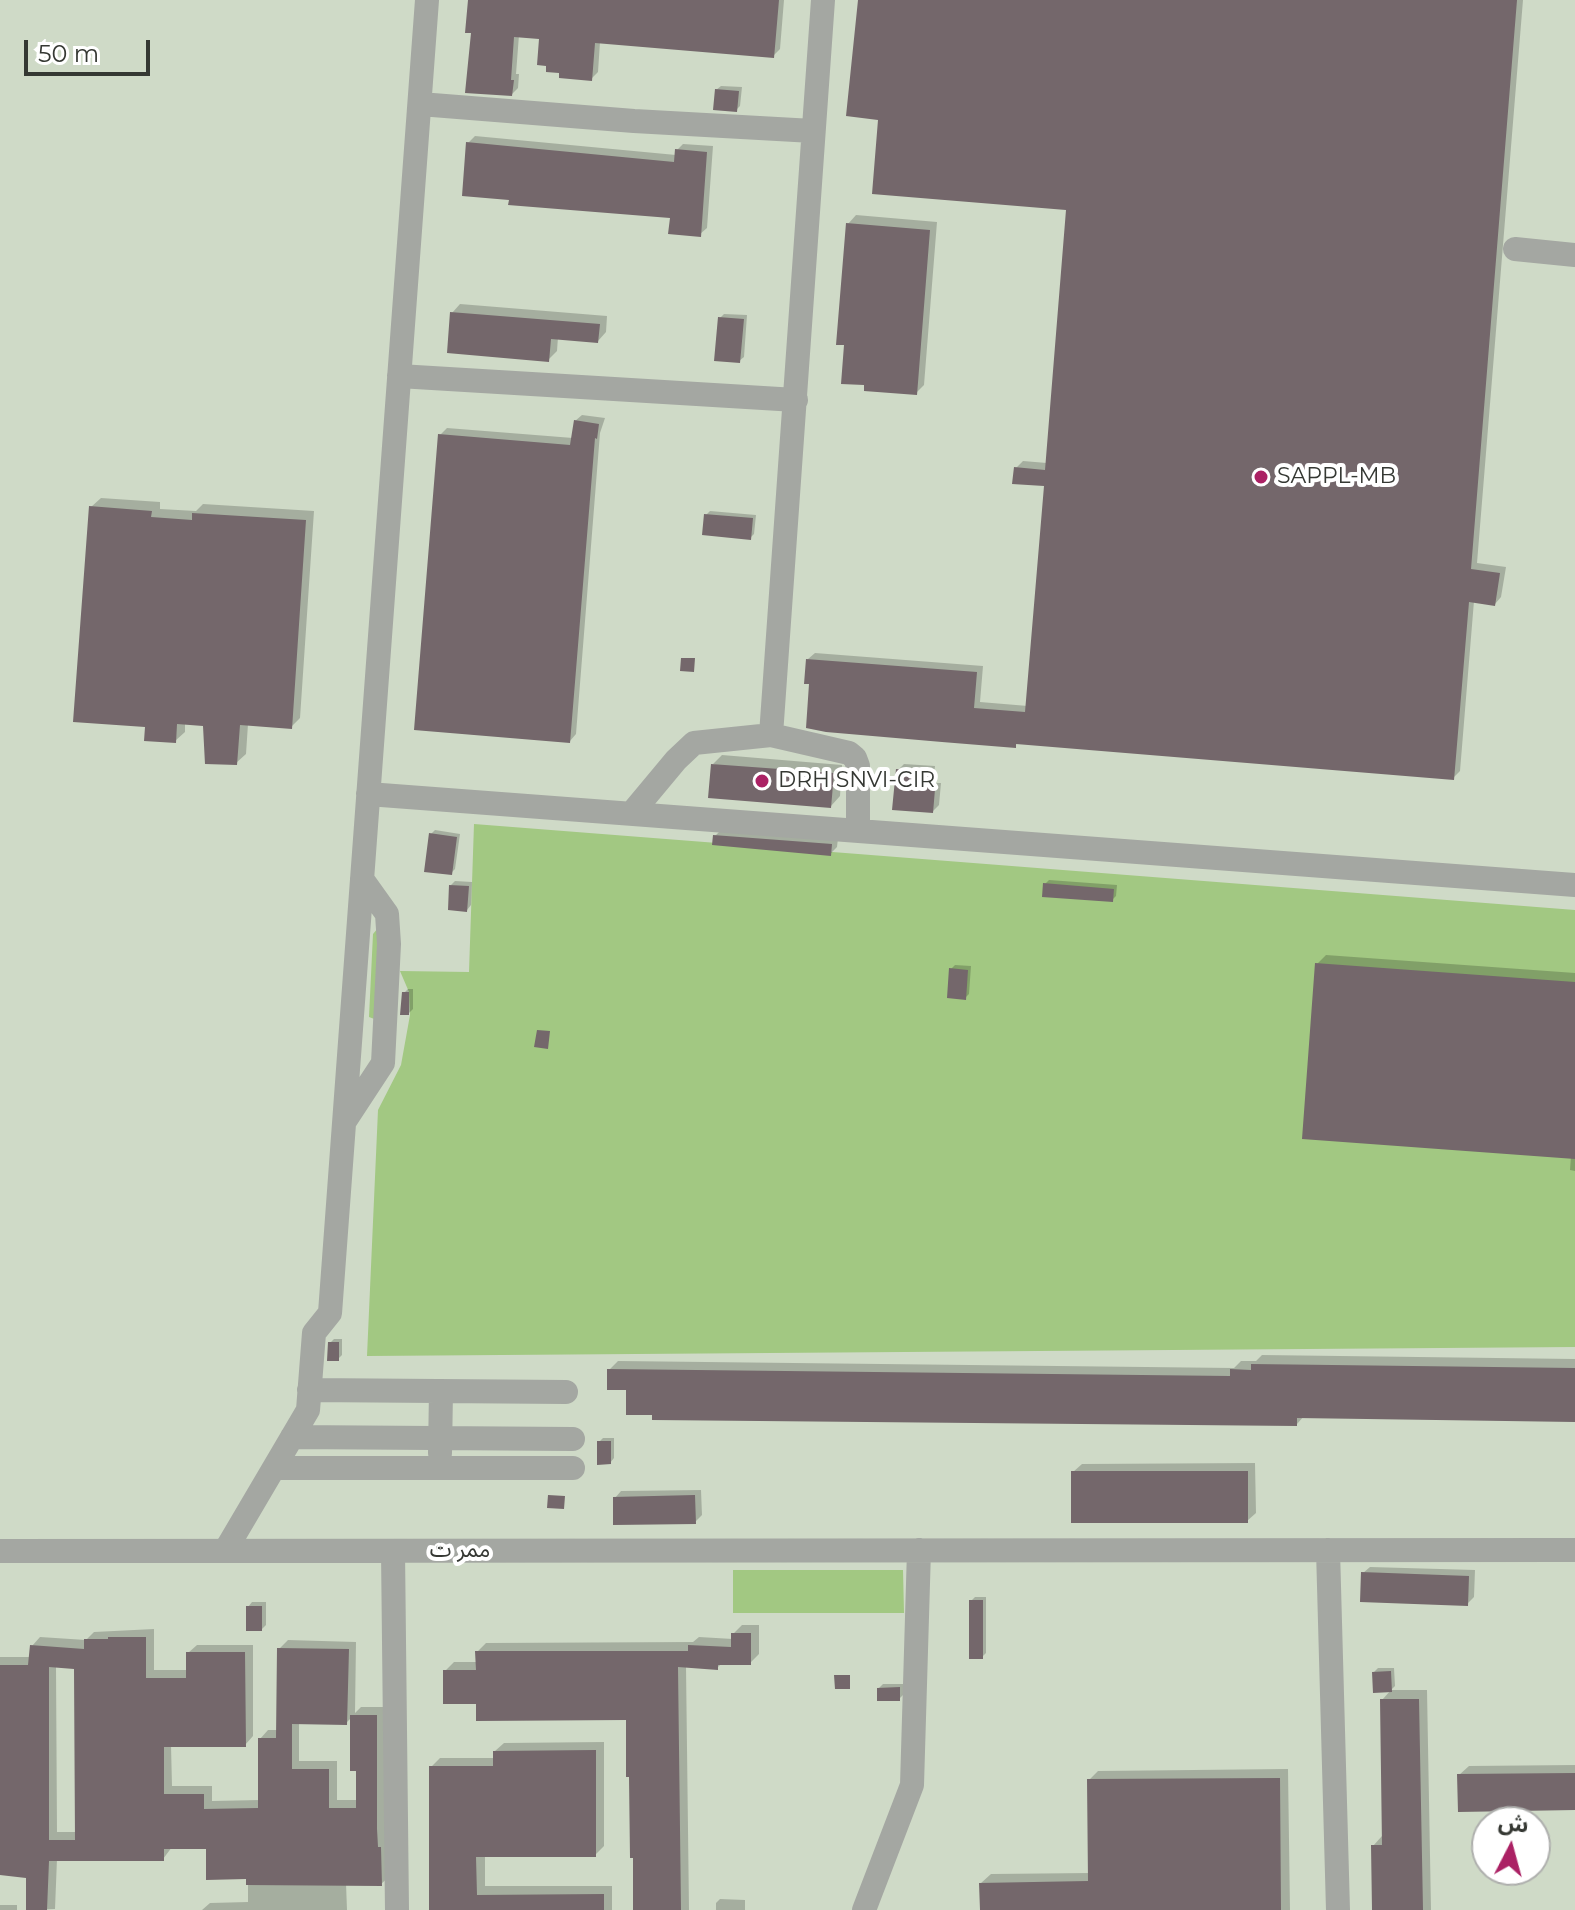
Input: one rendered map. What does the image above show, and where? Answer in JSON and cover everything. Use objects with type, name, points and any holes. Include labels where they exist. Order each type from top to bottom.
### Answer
[{"type":"street","points":[[225,1551],[308,1410],[314,1333],[330,1313],[427,0]]},
{"type":"street","points":[[771,735],[823,0]]},
{"type":"street","points":[[420,104],[813,131]]},
{"type":"street","points":[[1515,249],[1575,255]]},
{"type":"street","points":[[399,376],[796,400]]},
{"type":"street","points":[[631,814],[694,743],[771,735],[849,753],[855,758],[858,766],[858,831]]},
{"type":"street","points":[[368,794],[1575,885]]},
{"type":"street","points":[[344,1123],[383,1063],[389,944],[387,914],[362,879]]},
{"type":"street","points":[[309,1390],[566,1392]]},
{"type":"street","points":[[440,1468],[441,1391]]},
{"type":"street","points":[[292,1437],[573,1439]]},
{"type":"street","points":[[274,1468],[573,1468]]},
{"type":"street","points":[[864,1910],[912,1785],[919,1550]]},
{"type":"street","points":[[1328,1550],[1338,1910]]},
{"type":"street","name":"ممر ت","points":[[0,1551],[1575,1550]]},
{"type":"street","points":[[393,1551],[397,1910]]},
{"type":"shaded area","points":[[0,0],[1575,0],[1575,1910],[0,1910]]},
{"type":"green space","points":[[474,824],[1575,910],[1575,1347],[367,1356],[378,1110],[401,1065],[410,1015],[409,992],[400,971],[469,972]]},
{"type":"green space","points":[[378,928],[377,1020],[369,1017],[373,934]]},
{"type":"green space","points":[[733,1570],[903,1570],[904,1613],[733,1613]]},
{"type":"building","points":[[468,0],[779,0],[774,58],[595,43],[592,81],[559,78],[559,73],[546,72],[546,66],[537,65],[539,39],[514,37],[512,96],[465,93],[471,33],[465,33]]},
{"type":"building","name":"SAPPL-MB","points":[[858,0],[1517,0],[1471,569],[1500,573],[1495,606],[1469,602],[1454,780],[1016,744],[1016,748],[806,728],[809,684],[804,684],[806,659],[977,672],[974,708],[1025,712],[1044,486],[1012,484],[1014,467],[1045,470],[1066,210],[872,194],[878,120],[846,116]]},
{"type":"building","points":[[715,89],[739,91],[737,112],[713,110]]},
{"type":"building","points":[[466,142],[674,162],[675,149],[707,152],[701,237],[668,234],[670,218],[508,205],[509,200],[462,196]]},
{"type":"building","points":[[846,223],[930,230],[917,395],[864,391],[864,385],[841,384],[844,345],[836,345]]},
{"type":"building","points":[[450,312],[600,324],[598,343],[551,339],[549,362],[447,353]]},
{"type":"building","points":[[718,317],[744,319],[740,363],[714,361]]},
{"type":"building","points":[[574,420],[599,424],[595,438],[570,743],[414,730],[438,434],[570,445]]},
{"type":"building","points":[[89,506],[152,511],[151,517],[192,520],[192,513],[306,520],[292,729],[240,725],[237,765],[205,764],[203,726],[177,724],[176,743],[144,741],[145,727],[73,722]]},
{"type":"building","points":[[704,514],[753,518],[751,540],[702,535]]},
{"type":"building","points":[[681,658],[695,658],[694,672],[680,671]]},
{"type":"building","points":[[711,764],[834,773],[831,808],[708,798]]},
{"type":"building","points":[[896,769],[929,772],[928,789],[935,789],[933,813],[892,810]]},
{"type":"building","points":[[429,833],[457,837],[452,875],[424,872]]},
{"type":"building","points":[[713,835],[832,844],[831,856],[712,845]]},
{"type":"building","points":[[1043,883],[1114,889],[1113,902],[1042,897]]},
{"type":"building","points":[[449,885],[469,886],[467,912],[448,910]]},
{"type":"building","points":[[1315,963],[1575,982],[1575,1159],[1302,1139]]},
{"type":"building","points":[[949,968],[968,970],[966,1000],[947,998]]},
{"type":"building","points":[[402,992],[409,992],[409,1015],[400,1015]]},
{"type":"building","points":[[537,1030],[550,1031],[548,1049],[534,1047]]},
{"type":"building","points":[[328,1342],[339,1342],[339,1361],[327,1361]]},
{"type":"building","points":[[1251,1364],[1575,1368],[1575,1422],[1297,1418],[1297,1426],[652,1420],[652,1415],[626,1415],[626,1390],[607,1390],[607,1369],[1230,1376],[1230,1369],[1251,1370]]},
{"type":"building","points":[[597,1441],[611,1441],[611,1464],[597,1465]]},
{"type":"building","points":[[1071,1471],[1248,1471],[1248,1523],[1071,1523]]},
{"type":"building","points":[[548,1495],[565,1496],[564,1509],[547,1508]]},
{"type":"building","points":[[695,1495],[696,1524],[613,1525],[613,1497]]},
{"type":"building","points":[[1361,1572],[1469,1576],[1468,1606],[1360,1602]]},
{"type":"building","points":[[969,1600],[983,1600],[983,1659],[969,1659]]},
{"type":"building","points":[[246,1606],[262,1606],[262,1631],[246,1631]]},
{"type":"building","points":[[731,1633],[751,1633],[751,1665],[718,1665],[718,1670],[678,1667],[681,1910],[633,1910],[626,1720],[476,1721],[476,1704],[443,1704],[443,1670],[476,1670],[475,1651],[688,1651],[688,1645],[731,1647]]},
{"type":"building","points":[[146,1637],[146,1678],[186,1678],[186,1652],[245,1652],[246,1747],[164,1747],[164,1794],[204,1794],[204,1809],[258,1808],[258,1738],[276,1738],[277,1648],[349,1649],[347,1725],[292,1724],[292,1769],[329,1769],[329,1808],[356,1808],[356,1771],[350,1771],[350,1715],[377,1715],[377,1829],[378,1847],[381,1847],[382,1886],[246,1885],[246,1879],[206,1880],[206,1849],[164,1849],[164,1861],[49,1861],[47,1910],[26,1910],[26,1878],[0,1875],[0,1665],[28,1665],[30,1645],[84,1649],[84,1639]],"holes":[[[49,1667],[74,1669],[75,1840],[49,1840]]]},
{"type":"building","points":[[1391,1671],[1392,1692],[1373,1693],[1372,1672]]},
{"type":"building","points":[[834,1675],[850,1675],[850,1689],[835,1689]]},
{"type":"building","points":[[900,1687],[900,1701],[877,1701],[877,1688]]},
{"type":"building","points":[[1380,1699],[1419,1699],[1423,1910],[1372,1910],[1371,1845],[1382,1845]]},
{"type":"building","points":[[596,1750],[596,1857],[476,1857],[477,1895],[604,1894],[604,1910],[429,1910],[429,1766],[493,1766],[493,1751]]},
{"type":"building","points":[[1575,1773],[1575,1810],[1551,1810],[1551,1806],[1471,1806],[1471,1812],[1458,1812],[1457,1774]]},
{"type":"building","points":[[1280,1778],[1281,1910],[980,1910],[979,1883],[1088,1881],[1087,1779]]},
{"type":"place","name":"SAPPL-MB","points":[[1261,477]]},
{"type":"place","name":"DRH SNVI-CIR","points":[[762,781]]}]
